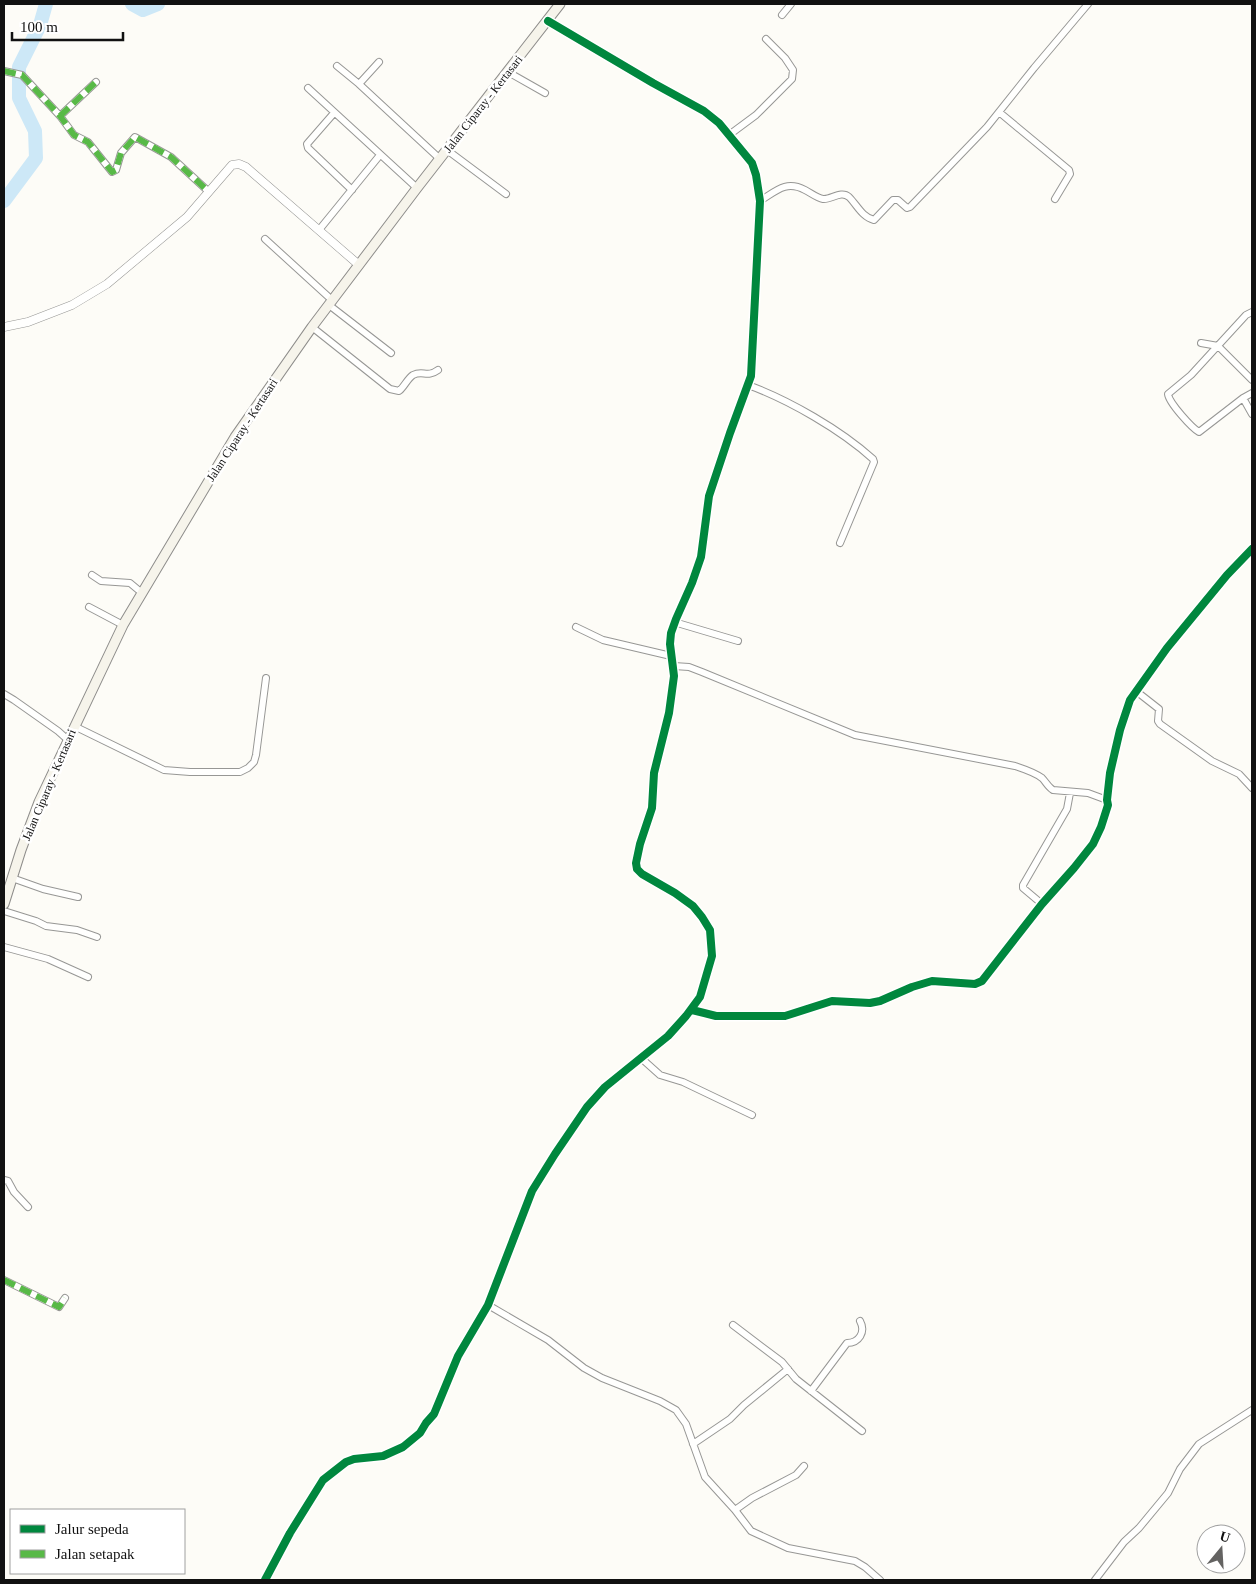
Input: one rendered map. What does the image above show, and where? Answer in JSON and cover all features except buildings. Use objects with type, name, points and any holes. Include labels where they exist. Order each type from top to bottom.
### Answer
[{"type":"main road","name":"Jalan Ciparay - Kertasari","points":[[4,904],[8,883],[31,823],[74,726],[123,626],[235,437],[359,265],[560,4]]},
{"type":"street","points":[[782,15],[791,4]]},
{"type":"street","points":[[760,201],[782,187],[791,185],[798,186],[823,199],[844,195],[849,197],[864,215],[874,220],[893,200],[898,200],[905,207],[909,208],[957,160],[1088,4]]},
{"type":"street","points":[[265,1580],[290,1533],[323,1480],[346,1462],[354,1459],[383,1456],[403,1447],[420,1433],[434,1414],[458,1356],[488,1306],[532,1191],[587,1107],[605,1087],[662,1042],[692,1010],[700,997],[712,956],[710,930],[702,917],[693,906],[675,893],[642,874],[637,869],[636,863],[652,808],[654,773],[669,713],[674,676],[670,644],[674,622],[692,583],[701,557],[709,496],[753,366],[760,201],[756,175],[752,162],[729,135],[704,111],[548,21]]},
{"type":"street","points":[[729,135],[756,115],[792,79],[792,70],[785,58],[766,39]]},
{"type":"street","points":[[359,84],[379,62]]},
{"type":"street","points":[[337,66],[440,159]]},
{"type":"street","points":[[7,71],[22,75],[60,116],[74,135],[88,142],[112,172],[116,170],[122,151],[133,137],[136,137],[171,157],[208,191]]},
{"type":"street","points":[[508,72],[545,93]]},
{"type":"street","points":[[60,116],[96,82]]},
{"type":"street","points":[[308,88],[417,188]]},
{"type":"street","points":[[999,112],[1069,170],[1070,174],[1055,199]]},
{"type":"street","points":[[334,113],[307,144],[308,148],[352,190]]},
{"type":"street","points":[[447,150],[506,194]]},
{"type":"street","points":[[319,230],[380,155]]},
{"type":"street","points":[[4,327],[28,322],[72,305],[107,284],[187,217],[232,165],[243,165],[359,265]]},
{"type":"street","points":[[265,239],[331,303],[391,353]]},
{"type":"street","points":[[1252,312],[1246,315],[1192,375],[1168,394],[1168,398],[1199,432],[1252,393]]},
{"type":"street","points":[[312,328],[390,389],[399,391],[410,377],[415,374],[432,374],[438,370]]},
{"type":"street","points":[[1201,343],[1218,346],[1252,380]]},
{"type":"street","points":[[748,385],[775,396],[816,418],[873,459],[874,462],[840,543]]},
{"type":"street","points":[[1243,398],[1252,414]]},
{"type":"street","points":[[692,1010],[716,1016],[785,1016],[832,1001],[870,1003],[880,1001],[912,987],[932,981],[979,983],[982,981],[1092,844],[1108,805],[1110,773],[1120,730],[1130,700],[1158,660],[1227,576],[1252,549]]},
{"type":"street","points":[[92,575],[101,581],[130,583],[142,593]]},
{"type":"street","points":[[89,607],[123,626]]},
{"type":"street","points":[[674,622],[738,641]]},
{"type":"street","points":[[576,627],[603,640],[671,656]]},
{"type":"street","points":[[674,666],[689,667],[855,735],[1015,766],[1026,769],[1043,779],[1050,788],[1070,793],[1088,793],[1107,800]]},
{"type":"street","points":[[74,726],[164,770],[240,772],[254,762],[256,755],[266,678]]},
{"type":"street","points":[[1136,692],[1159,709],[1158,721],[1160,724],[1212,761],[1240,774],[1252,788]]},
{"type":"street","points":[[4,694],[68,740]]},
{"type":"street","points":[[1042,904],[1022,886],[1067,809],[1070,793]]},
{"type":"street","points":[[8,883],[78,896]]},
{"type":"street","points":[[4,911],[46,926],[77,930],[96,937]]},
{"type":"street","points":[[4,948],[48,958],[88,977]]},
{"type":"street","points":[[640,1058],[660,1075],[678,1080],[752,1115]]},
{"type":"street","points":[[4,1180],[8,1181],[14,1192],[28,1207]]},
{"type":"street","points":[[4,1280],[59,1307],[65,1298]]},
{"type":"street","points":[[488,1306],[548,1340],[584,1368],[602,1378],[660,1400],[676,1410],[686,1424],[705,1477],[751,1531],[794,1549],[855,1561],[880,1580]]},
{"type":"street","points":[[812,1391],[847,1343],[855,1342],[859,1337],[862,1332],[862,1323],[860,1321]]},
{"type":"street","points":[[733,1325],[782,1362],[796,1379],[862,1431]]},
{"type":"street","points":[[693,1444],[730,1419],[788,1369]]},
{"type":"street","points":[[1095,1580],[1124,1542],[1139,1528],[1168,1493],[1180,1468],[1199,1444],[1252,1410]]},
{"type":"street","points":[[735,1510],[752,1498],[796,1475],[804,1466]]},
{"type":"waterway","points":[[4,201],[36,158],[35,131],[19,98],[19,67],[40,25],[46,4]]},
{"type":"waterway","points":[[132,4],[143,10],[158,4]]},
{"type":"marked path","points":[[4,71],[22,75],[60,116],[74,135],[88,142],[112,172],[116,170],[121,153],[135,137],[171,157],[208,191]]},
{"type":"marked path","points":[[60,116],[96,82]]},
{"type":"marked path","points":[[4,1280],[59,1307],[65,1298]]},
{"type":"cycle path","points":[[265,1580],[290,1533],[323,1480],[346,1462],[354,1459],[383,1456],[403,1447],[420,1433],[434,1414],[458,1356],[488,1305],[532,1191],[587,1107],[605,1087],[668,1036],[686,1016],[700,997],[712,956],[710,930],[702,917],[693,906],[675,893],[642,874],[637,869],[636,863],[652,808],[654,773],[669,713],[674,676],[670,644],[671,633],[701,557],[709,496],[751,376],[760,201],[756,175],[752,163],[719,123],[704,111],[548,21]]},
{"type":"cycle path","points":[[692,1010],[716,1016],[785,1016],[832,1001],[870,1003],[880,1001],[912,987],[932,981],[975,984],[982,981],[1042,904],[1093,844],[1108,805],[1110,773],[1120,730],[1130,700],[1167,648],[1227,575],[1252,549]]}]
